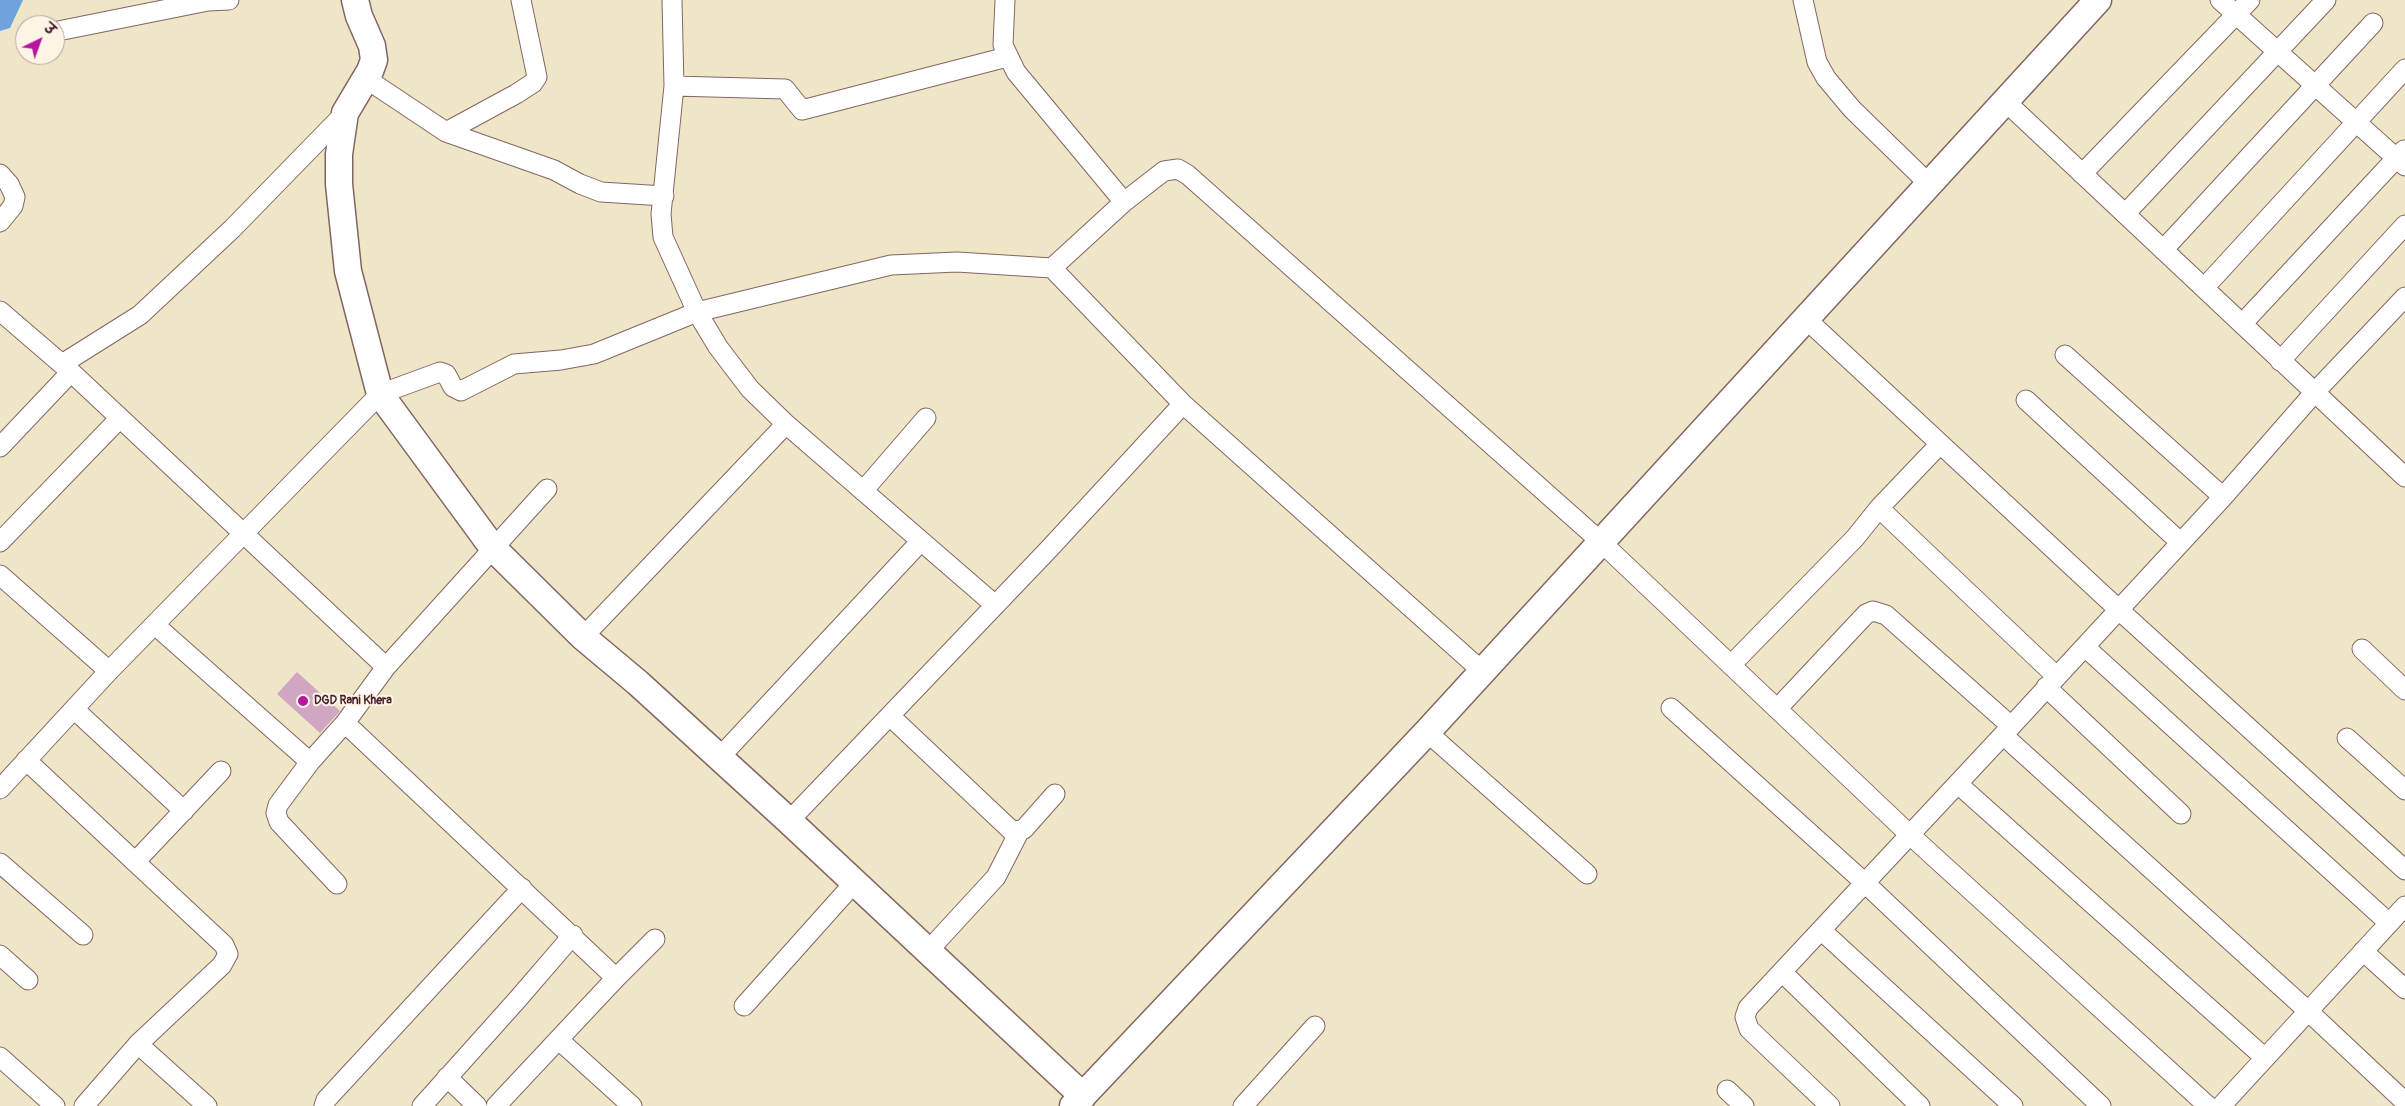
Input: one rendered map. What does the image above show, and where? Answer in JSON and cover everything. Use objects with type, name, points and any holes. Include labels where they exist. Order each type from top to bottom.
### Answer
[{"type":"main road","points":[[356,0],[359,16],[372,46],[374,60],[345,113],[339,154],[342,227],[348,271],[380,394],[494,548],[583,637],[638,683],[789,821],[1083,1103],[1427,732],[1600,541],[2098,0]]},
{"type":"street","points":[[65,30],[207,1],[229,0]]},
{"type":"street","points":[[446,132],[516,94],[533,83],[537,77],[521,0]]},
{"type":"street","points":[[672,0],[674,86],[661,214],[663,237],[697,312],[718,347],[750,389],[786,424],[995,605]]},
{"type":"street","points":[[1005,0],[1003,44],[1016,72],[1124,202]]},
{"type":"street","points":[[1802,0],[1817,62],[1826,78],[1852,109],[1929,184]]},
{"type":"street","points":[[2220,0],[2356,122],[2402,158],[2242,324]]},
{"type":"street","points":[[2082,174],[2250,0]]},
{"type":"street","points":[[2124,214],[2279,52],[2326,0]]},
{"type":"street","points":[[2163,250],[2373,23]]},
{"type":"street","points":[[674,86],[785,89],[802,110],[1007,56]]},
{"type":"street","points":[[2204,288],[2405,69]]},
{"type":"street","points":[[365,78],[446,132],[554,170],[580,184],[601,192],[664,196]]},
{"type":"street","points":[[2005,101],[2405,477]]},
{"type":"street","points":[[0,447],[66,368],[146,310],[232,229],[345,113]]},
{"type":"street","points":[[1052,268],[1124,202],[1164,170],[1178,169],[1188,175],[1600,541],[1910,834],[2208,1106]]},
{"type":"street","points":[[0,174],[9,184],[15,197],[13,206],[0,222]]},
{"type":"street","points":[[2280,360],[2405,225]]},
{"type":"street","points":[[0,789],[109,671],[380,394],[440,372],[446,374],[455,389],[461,390],[514,364],[561,360],[594,354],[697,312],[891,265],[957,262],[1052,268],[1183,404],[1482,671]]},
{"type":"street","points":[[1830,1106],[1749,1029],[1745,1018],[1748,1008],[1958,784],[2051,681],[2085,647],[2223,497],[2314,393],[2405,297]]},
{"type":"street","points":[[0,311],[66,368],[386,667]]},
{"type":"street","points":[[1805,318],[2118,609],[2405,870]]},
{"type":"street","points":[[2065,355],[2223,497]]},
{"type":"street","points":[[2026,400],[2180,542]]},
{"type":"street","points":[[789,821],[1183,404]]},
{"type":"street","points":[[0,542],[120,418]]},
{"type":"street","points":[[863,491],[926,418]]},
{"type":"street","points":[[583,637],[786,424]]},
{"type":"street","points":[[1731,666],[1855,538],[1879,508],[1940,444]]},
{"type":"street","points":[[337,884],[279,822],[276,814],[283,796],[345,723],[386,667],[547,489]]},
{"type":"street","points":[[1879,508],[2181,814]]},
{"type":"street","points":[[718,758],[921,541]]},
{"type":"street","points":[[0,575],[109,671]]},
{"type":"street","points":[[1777,709],[1866,614],[1873,611],[1886,615],[2007,731],[2405,1102]]},
{"type":"street","points":[[155,625],[310,762]]},
{"type":"street","points":[[2085,647],[2389,923]]},
{"type":"street","points":[[2362,649],[2405,690]]},
{"type":"street","points":[[1671,708],[1864,883],[2101,1106]]},
{"type":"street","points":[[74,709],[184,810]]},
{"type":"street","points":[[890,716],[1013,832],[1019,832],[1024,829],[1055,794]]},
{"type":"street","points":[[345,723],[616,978]]},
{"type":"street","points":[[1427,732],[1587,874]]},
{"type":"street","points":[[2347,738],[2405,790]]},
{"type":"street","points":[[26,760],[224,945],[228,954],[222,965],[138,1044],[84,1106]]},
{"type":"street","points":[[136,862],[222,771]]},
{"type":"street","points":[[1958,784],[2265,1058]]},
{"type":"street","points":[[927,952],[996,877],[1019,832]]},
{"type":"street","points":[[0,863],[83,935]]},
{"type":"street","points":[[744,1006],[854,883]]},
{"type":"street","points":[[324,1106],[326,1100],[522,888]]},
{"type":"street","points":[[2221,1106],[2404,909]]},
{"type":"street","points":[[1820,930],[2012,1106]]},
{"type":"street","points":[[422,1106],[517,1000],[572,935]]},
{"type":"street","points":[[496,1106],[655,938]]},
{"type":"street","points":[[2363,951],[2405,989]]},
{"type":"street","points":[[0,955],[28,980]]},
{"type":"street","points":[[1782,973],[1920,1106]]},
{"type":"street","points":[[1243,1106],[1316,1026]]},
{"type":"street","points":[[559,1040],[632,1106]]},
{"type":"street","points":[[138,1044],[207,1106]]},
{"type":"street","points":[[0,1057],[55,1106]]},
{"type":"street","points":[[447,1077],[477,1106]]},
{"type":"street","points":[[1727,1090],[1744,1106]]},
{"type":"water","points":[[0,0],[23,0],[10,28],[0,31]]},
{"type":"building","points":[[297,672],[340,711],[320,733],[277,694]]},
{"type":"place","name":"DGD Rani Khera","points":[[303,701]]}]
